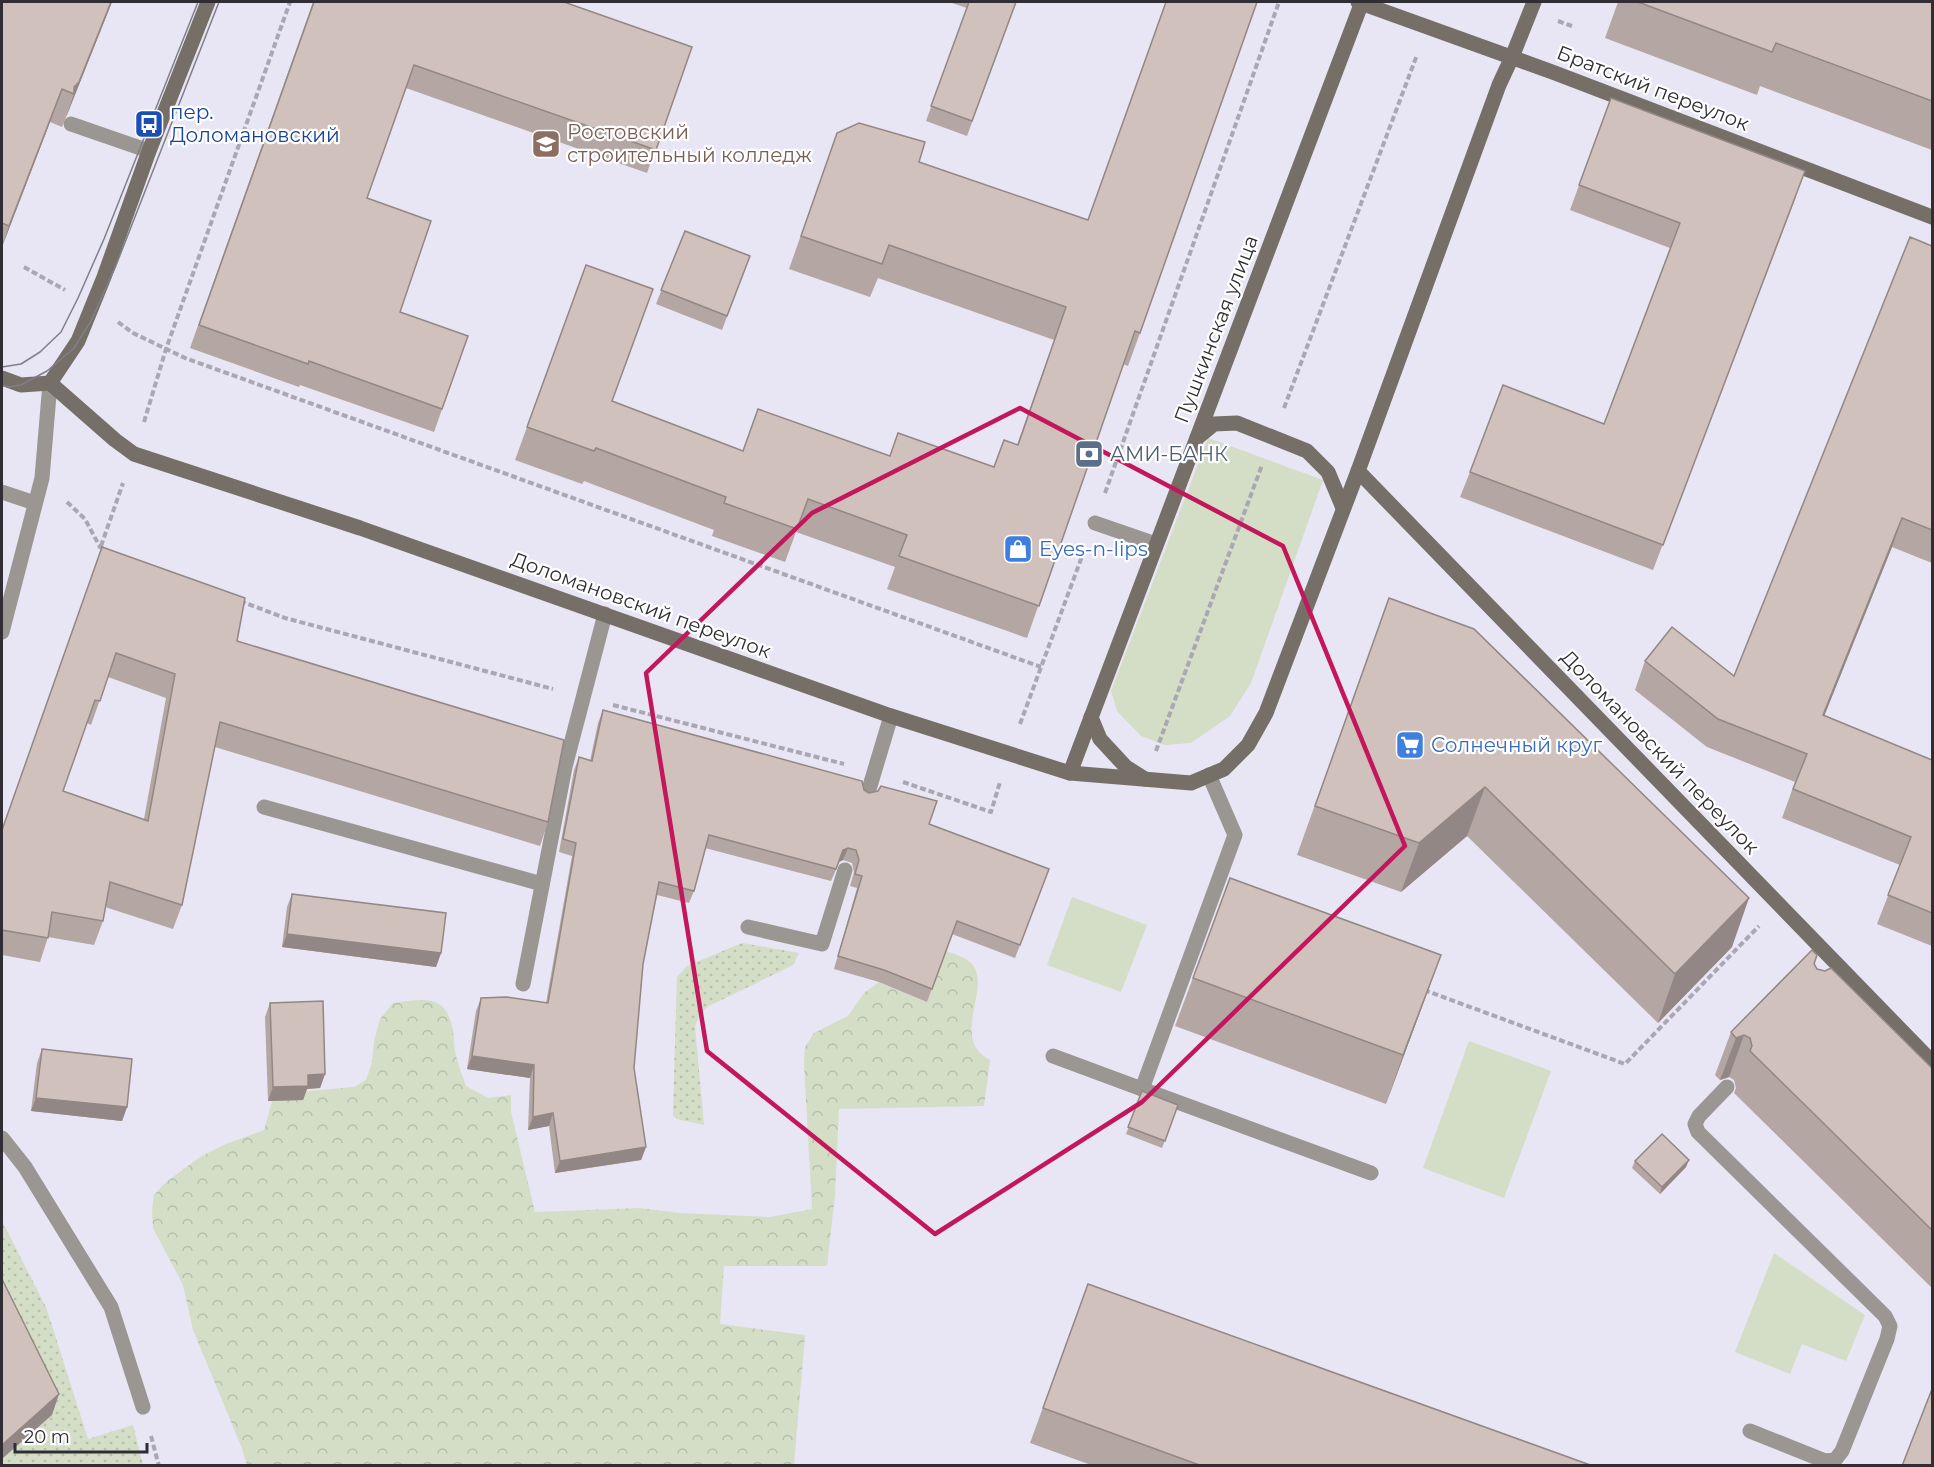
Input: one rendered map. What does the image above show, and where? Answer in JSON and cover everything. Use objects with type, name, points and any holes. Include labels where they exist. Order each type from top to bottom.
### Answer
[{"type":"street","points":[[2,378],[21,385],[50,383],[75,348],[104,277],[148,151],[208,2]]},
{"type":"street","name":"Братский переулок","points":[[1361,2],[1932,217]]},
{"type":"street","name":"Пушкинская улица","points":[[1070,773],[1361,2]]},
{"type":"street","points":[[1343,508],[1499,85],[1534,2]]},
{"type":"street","name":"Доломановский переулок","points":[[50,383],[134,454],[360,528],[891,716],[1070,773],[1191,783],[1224,769],[1248,745],[1266,713],[1343,508]]},
{"type":"street","points":[[1197,438],[1214,424],[1237,423],[1306,451],[1329,472],[1343,508]]},
{"type":"street","name":"Доломановский переулок","points":[[1358,471],[1838,974],[1932,1062]]},
{"type":"street","points":[[1091,717],[1100,739],[1126,767],[1148,780]]},
{"type":"lane","points":[[70,124],[148,151]]},
{"type":"lane","points":[[2,632],[42,478],[50,383]]},
{"type":"lane","points":[[2,492],[35,502]]},
{"type":"lane","points":[[1095,523],[1156,544]]},
{"type":"lane","points":[[523,984],[565,767],[605,614]]},
{"type":"lane","points":[[867,796],[891,716]]},
{"type":"lane","points":[[1142,1089],[1235,835],[1209,775]]},
{"type":"lane","points":[[264,807],[542,884]]},
{"type":"lane","points":[[748,927],[822,944],[845,870]]},
{"type":"lane","points":[[1053,1056],[1371,1173]]},
{"type":"lane","points":[[1727,1087],[1699,1116],[1695,1124],[1698,1132],[1885,1316],[1890,1326],[1887,1339],[1842,1451],[1835,1460],[1825,1461],[1750,1431]]},
{"type":"lane","points":[[2,1138],[25,1167],[111,1307],[143,1407]]},
{"type":"path","points":[[100,547],[134,454],[166,349],[290,2]]},
{"type":"path","points":[[231,597],[285,618],[874,772],[991,812],[1008,754],[1095,523],[1279,2]]},
{"type":"path","points":[[1152,761],[1428,27]]},
{"type":"path","points":[[24,267],[97,307],[133,333],[185,358],[1041,667]]},
{"type":"path","points":[[42,478],[85,519],[100,547],[111,551]]},
{"type":"path","points":[[1414,986],[1625,1064],[1762,923]]},
{"type":"highlighted area","points":[[1020,408],[1283,546],[1405,846],[1142,1102],[935,1234],[707,1051],[646,673],[812,513]]},
{"type":"green space","points":[[1208,438],[1323,480],[1251,683],[1230,716],[1191,743],[1165,745],[1141,736],[1117,711],[1111,691]]},
{"type":"green space","points":[[1072,897],[1147,925],[1121,992],[1047,965]]},
{"type":"green space","points":[[742,943],[799,953],[793,965],[707,1007],[700,1014],[695,1027],[704,1125],[677,1119],[673,1116],[673,1108],[677,977],[687,966]]},
{"type":"green space","points":[[946,951],[969,961],[977,973],[973,1039],[978,1050],[990,1060],[984,1106],[839,1109],[835,1195],[827,1266],[724,1266],[720,1324],[805,1335],[794,1465],[247,1465],[193,1330],[183,1285],[153,1228],[154,1195],[165,1183],[200,1157],[226,1144],[264,1130],[273,1098],[296,1092],[354,1087],[366,1080],[372,1063],[374,1041],[380,1019],[393,1003],[424,1000],[439,1004],[450,1019],[456,1056],[466,1086],[488,1098],[511,1095],[511,1112],[535,1212],[639,1208],[680,1213],[770,1217],[812,1209],[804,1064],[805,1047],[814,1033],[848,1016],[864,993],[879,982],[927,1001]]},
{"type":"green space","points":[[1469,1041],[1551,1071],[1504,1198],[1423,1168]]},
{"type":"green space","points":[[2,1221],[46,1307],[88,1439],[133,1425],[143,1465],[2,1465],[2,1459],[52,1414],[2,1315]]},
{"type":"green space","points":[[1774,1253],[1865,1315],[1846,1361],[1802,1344],[1790,1374],[1735,1352]]},
{"type":"building","points":[[2,2],[111,2],[79,82],[74,87],[74,94],[62,89],[9,226],[2,223]]},
{"type":"building","points":[[314,2],[564,2],[692,47],[656,150],[414,65],[367,198],[431,221],[400,312],[468,336],[442,409],[309,361],[308,364],[199,325]]},
{"type":"building","points":[[969,2],[1016,2],[972,121],[931,106]]},
{"type":"building","points":[[1166,2],[1257,2],[1140,333],[1135,331],[1039,606],[899,556],[907,535],[808,499],[797,529],[724,503],[726,497],[596,448],[594,451],[527,427],[586,265],[653,289],[612,401],[743,451],[758,409],[890,456],[898,433],[994,467],[1004,440],[1018,445],[1066,307],[889,245],[882,264],[801,236],[837,133],[859,123],[925,142],[919,162],[1088,220]]},
{"type":"building","points":[[1638,2],[1932,2],[1932,101],[1776,43],[1772,52]]},
{"type":"building","points":[[1611,98],[1805,171],[1663,545],[1470,472],[1503,385],[1604,424],[1680,223],[1579,185]]},
{"type":"building","points":[[685,231],[750,256],[727,316],[661,290]]},
{"type":"building","points":[[1910,237],[1932,246],[1932,530],[1902,518],[1823,715],[1932,760],[1932,913],[1888,895],[1911,837],[1793,789],[1807,754],[1718,719],[1645,661],[1672,627],[1734,676]]},
{"type":"building","points":[[102,547],[245,598],[237,641],[564,740],[548,822],[220,722],[182,905],[110,882],[103,921],[52,912],[48,938],[2,930],[2,830]],"holes":[[[116,653],[175,674],[148,821],[63,791],[95,700],[100,701]]]},
{"type":"building","points":[[1389,598],[1474,629],[1749,898],[1675,974],[1485,787],[1419,843],[1315,806]]},
{"type":"building","points":[[603,710],[862,781],[864,790],[869,793],[878,791],[881,786],[937,801],[929,824],[1049,869],[1020,945],[957,921],[932,989],[884,970],[838,956],[862,876],[855,874],[859,860],[856,850],[848,848],[843,850],[836,869],[709,835],[694,891],[659,882],[643,964],[634,1068],[646,1147],[560,1161],[553,1113],[533,1117],[534,1065],[472,1056],[481,998],[507,997],[548,1003],[576,843],[563,839],[579,757],[592,761]]},
{"type":"building","points":[[1230,878],[1441,955],[1403,1055],[1193,978]]},
{"type":"building","points":[[292,894],[446,913],[441,953],[287,934]]},
{"type":"building","points":[[1812,950],[1817,955],[1814,964],[1817,969],[1825,971],[1831,968],[1932,1068],[1932,1230],[1750,1051],[1752,1046],[1750,1038],[1744,1035],[1736,1038],[1731,1032]]},
{"type":"building","points":[[323,1001],[325,1074],[308,1075],[308,1086],[273,1087],[270,1003]]},
{"type":"building","points":[[42,1049],[132,1059],[127,1107],[36,1098]]},
{"type":"building","points":[[1142,1091],[1178,1105],[1165,1141],[1128,1127]]},
{"type":"building","points":[[1662,1134],[1689,1160],[1662,1187],[1635,1161]]},
{"type":"building","points":[[2,1279],[59,1394],[2,1445]]},
{"type":"building","points":[[1088,1284],[1593,1466],[1202,1466],[1043,1408]]},
{"type":"building","points":[[1932,1389],[1932,1466],[1902,1466]]},
{"type":"tram line","points":[[2,367],[21,364],[40,352],[61,332],[104,239],[198,2]]},
{"type":"tram line","points":[[2,385],[8,387],[21,385],[47,371],[74,348],[91,321],[115,268],[219,2]]},
{"type":"place","name":"пер. Доломановский","points":[[149,124]]},
{"type":"place","name":"Ростовский строительный колледж","points":[[546,144]]},
{"type":"place","name":"АМИ-БАНК","points":[[1089,454]]},
{"type":"place","name":"Eyes-n-lips","points":[[1018,549]]},
{"type":"place","name":"Солнечный круг","points":[[1410,745]]}]
